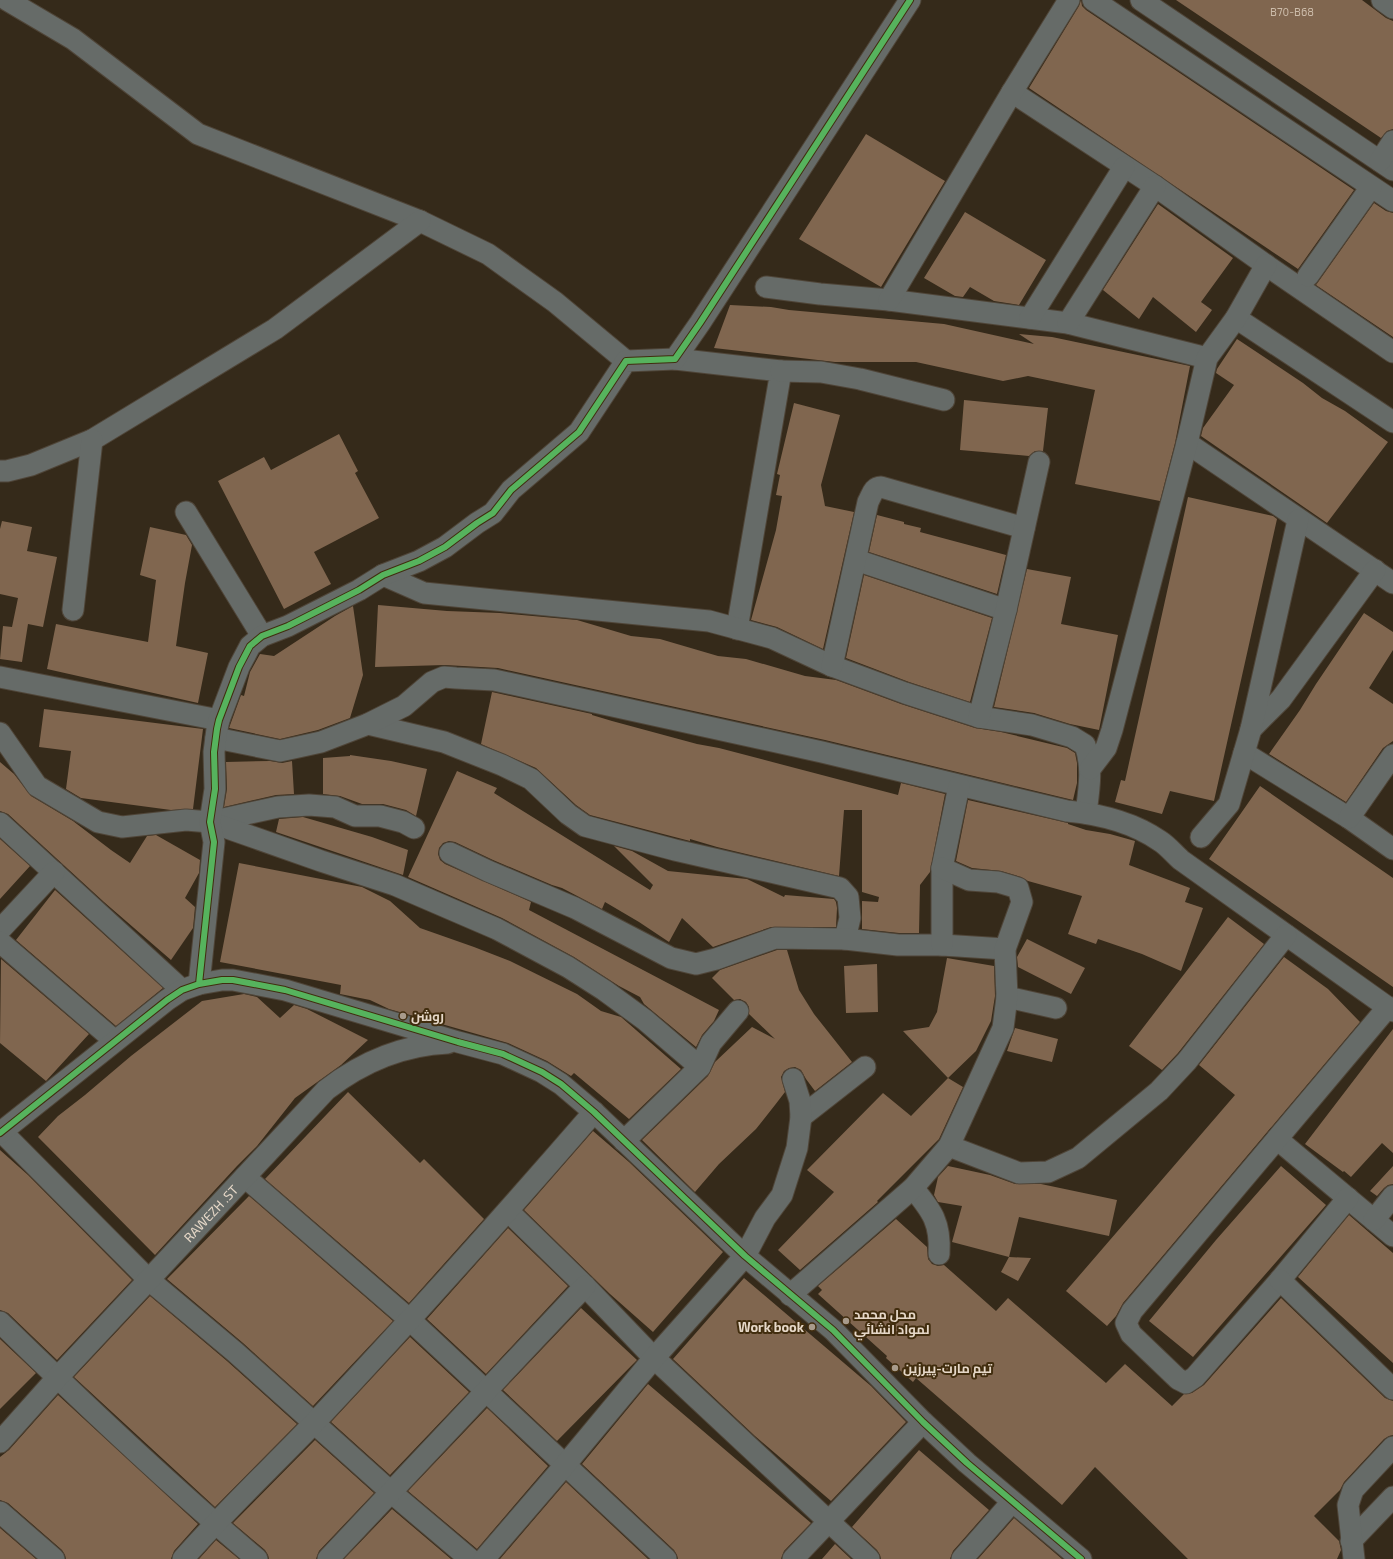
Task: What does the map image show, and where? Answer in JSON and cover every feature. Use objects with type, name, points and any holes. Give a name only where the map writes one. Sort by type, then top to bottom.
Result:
[{"type":"street","points":[[7,0],[73,39],[198,134],[420,221],[488,254],[555,302],[626,361],[675,359],[781,371],[821,372],[944,400]]},
{"type":"street","points":[[675,359],[700,323],[910,0]]},
{"type":"street","points":[[889,300],[1012,92],[1069,0]]},
{"type":"street","points":[[1141,0],[1386,165],[1393,141]]},
{"type":"street","points":[[1382,0],[1393,8]]},
{"type":"street","points":[[1095,1],[1393,201]]},
{"type":"street","points":[[1012,92],[1155,186],[1266,265],[1393,352]]},
{"type":"street","points":[[1030,318],[1124,167]]},
{"type":"street","points":[[1068,323],[1155,186]]},
{"type":"street","points":[[1308,276],[1371,187]]},
{"type":"street","points":[[0,471],[7,471],[31,465],[92,440],[275,329],[420,221]]},
{"type":"street","points":[[1090,769],[1106,748],[1112,730],[1187,442],[1207,358],[1236,318],[1266,265]]},
{"type":"street","points":[[766,287],[820,294],[889,300],[1068,323],[1207,358]]},
{"type":"street","points":[[1236,318],[1393,422]]},
{"type":"street","points":[[191,987],[214,842],[210,822],[215,789],[214,752],[217,729],[242,660],[250,646],[262,636],[288,626],[359,590],[383,575],[419,561],[445,547],[493,513],[511,490],[579,432],[626,361]]},
{"type":"street","points":[[737,629],[781,371]]},
{"type":"street","points":[[73,610],[92,440]]},
{"type":"street","points":[[1187,442],[1298,520],[1393,583]]},
{"type":"street","points":[[979,717],[1006,610],[1039,462]]},
{"type":"street","points":[[832,666],[868,502],[874,489],[877,487],[882,487],[1024,528]]},
{"type":"street","points":[[186,512],[262,636]]},
{"type":"street","points":[[1201,837],[1229,804],[1250,729],[1298,520]]},
{"type":"street","points":[[856,560],[1006,610]]},
{"type":"street","points":[[1250,729],[1281,699],[1375,570]]},
{"type":"street","points":[[383,575],[424,593],[709,621],[772,638],[832,666],[905,693],[979,717],[1032,725],[1079,740],[1085,745],[1087,750],[1090,769],[1090,784],[1086,813]]},
{"type":"street","points":[[0,677],[217,729],[280,751],[321,742],[368,724],[404,706],[432,682],[444,676],[494,680],[822,752],[1067,811],[1086,813],[1136,827],[1161,842],[1181,860],[1390,1009],[1277,1138],[1132,1311],[1126,1323],[1130,1334],[1178,1379],[1186,1383],[1195,1377],[1280,1280],[1348,1198]]},
{"type":"street","points":[[368,724],[444,742],[502,765],[531,779],[568,814],[585,826],[675,850],[840,888],[848,897],[850,918],[845,939]]},
{"type":"street","points":[[0,733],[37,786],[98,822],[122,827],[186,820],[210,822],[395,885],[497,928],[568,967],[604,990],[645,1020],[700,1067]]},
{"type":"street","points":[[1244,752],[1391,844]]},
{"type":"street","points":[[1349,818],[1393,755]]},
{"type":"street","points":[[942,945],[942,868],[959,786]]},
{"type":"street","points":[[210,822],[278,807],[310,805],[335,807],[355,816],[380,816],[404,822],[414,828]]},
{"type":"street","points":[[0,823],[54,872],[191,987]]},
{"type":"street","points":[[450,853],[575,908],[672,958],[696,964],[716,959],[775,938],[845,939],[898,945],[942,945],[1005,949]]},
{"type":"street","points":[[790,1295],[913,1188],[949,1146],[1003,1028],[1007,997],[1005,949],[1022,902],[1018,888],[998,882],[969,880],[942,868]]},
{"type":"street","points":[[0,930],[54,872]]},
{"type":"street","points":[[949,1146],[1019,1173],[1048,1172],[1078,1158],[1159,1091],[1187,1061],[1286,935]]},
{"type":"street","points":[[0,942],[115,1041]]},
{"type":"street","points":[[470,1559],[392,1493],[315,1422],[261,1377],[235,1352],[149,1280],[1,1132],[167,1000],[191,987],[216,980],[233,980],[285,990],[503,1054],[529,1066],[560,1084],[594,1112],[745,1256],[848,1344],[923,1422],[967,1463],[1081,1559]]},
{"type":"street","points":[[1007,997],[1056,1008]]},
{"type":"street","points":[[624,1141],[700,1067],[711,1043],[738,1011]]},
{"type":"street","name":"RAWEZH .ST","points":[[0,1442],[57,1378],[326,1090],[344,1076],[374,1060],[398,1051],[418,1046],[458,1042]]},
{"type":"street","points":[[801,1117],[865,1067]]},
{"type":"street","points":[[484,1559],[654,1358],[745,1256],[765,1218],[782,1196],[797,1148],[801,1117],[800,1101],[793,1079]]},
{"type":"street","points":[[183,1559],[214,1524],[315,1422],[410,1320],[594,1112]]},
{"type":"street","points":[[1277,1138],[1393,1236]]},
{"type":"street","points":[[245,1177],[410,1320],[666,1559]]},
{"type":"street","points":[[913,1188],[931,1211],[936,1223],[940,1240],[939,1254]]},
{"type":"street","points":[[1374,1220],[1393,1196]]},
{"type":"street","points":[[508,1211],[585,1286],[654,1358],[869,1559]]},
{"type":"street","points":[[1280,1280],[1393,1389]]},
{"type":"street","points":[[328,1559],[488,1392],[585,1286]]},
{"type":"street","points":[[0,1322],[57,1378],[214,1524],[257,1559]]},
{"type":"street","points":[[793,1559],[829,1523],[923,1422]]},
{"type":"street","points":[[1352,1550],[1348,1506],[1353,1490],[1393,1447]]},
{"type":"street","points":[[1352,1550],[1393,1497]]},
{"type":"street","points":[[962,1559],[1012,1502]]},
{"type":"street","points":[[0,1512],[54,1559]]},
{"type":"building","points":[[1081,0],[1082,6],[1086,10],[1354,190],[1298,269],[1029,88],[1079,6]]},
{"type":"building","points":[[1176,0],[1362,0],[1386,18],[1393,21],[1393,129],[1387,131],[1381,138]]},
{"type":"building","points":[[866,134],[945,181],[881,287],[799,239]]},
{"type":"building","points":[[1374,203],[1386,211],[1393,213],[1393,337],[1316,285]]},
{"type":"building","points":[[1158,204],[1233,258],[1201,302],[1212,310],[1196,332],[1153,297],[1139,319],[1103,290]]},
{"type":"building","points":[[965,212],[1046,260],[1019,305],[994,301],[970,287],[963,297],[955,296],[924,278]]},
{"type":"building","points":[[730,305],[771,307],[789,310],[944,324],[1034,344],[1019,334],[1052,337],[1190,366],[1175,443],[1160,501],[1075,484],[1095,390],[1028,376],[1003,381],[916,362],[835,362],[714,348]]},
{"type":"building","points":[[1237,339],[1303,383],[1322,398],[1345,411],[1388,442],[1327,523],[1201,436],[1203,428],[1234,385],[1216,373],[1217,369]]},
{"type":"building","points":[[964,400],[1048,408],[1043,451],[1035,451],[1029,456],[960,450]]},
{"type":"building","points":[[794,403],[840,415],[821,485],[825,506],[854,512],[823,649],[777,627],[751,620],[776,530],[782,496],[776,495],[780,475],[777,474]]},
{"type":"building","points":[[339,434],[358,471],[355,473],[379,518],[314,552],[331,584],[284,609],[218,481],[264,457],[271,470]]},
{"type":"building","points":[[1188,497],[1273,516],[1277,519],[1214,801],[1170,791],[1162,814],[1115,802],[1121,780],[1125,781]]},
{"type":"building","points":[[877,515],[921,528],[920,532],[1006,555],[997,594],[869,552]]},
{"type":"building","points":[[2,521],[32,527],[27,551],[57,557],[43,627],[28,624],[22,662],[0,659],[3,626],[12,627],[18,598],[0,594],[0,529]]},
{"type":"building","points":[[150,527],[186,535],[192,545],[176,646],[208,653],[198,703],[47,669],[56,624],[148,642],[156,580],[140,575]]},
{"type":"building","points":[[1027,569],[1071,577],[1061,624],[1118,635],[1099,730],[1070,724],[1034,713],[994,707]]},
{"type":"building","points":[[864,575],[992,618],[970,702],[909,682],[846,658]]},
{"type":"building","points":[[378,605],[577,620],[631,636],[660,639],[718,656],[746,659],[805,676],[836,680],[901,704],[975,728],[1001,732],[1067,748],[1075,753],[1077,763],[1077,783],[1073,800],[825,740],[498,668],[445,665],[375,667]]},
{"type":"building","points":[[353,606],[363,675],[350,718],[318,730],[280,739],[229,728],[241,695],[244,696],[250,672],[260,654],[274,656]]},
{"type":"building","points":[[1364,613],[1393,632],[1393,650],[1369,688],[1393,704],[1393,741],[1383,748],[1346,802],[1269,754]]},
{"type":"building","points":[[492,692],[592,714],[612,721],[697,744],[719,748],[898,795],[901,783],[945,794],[930,872],[920,885],[919,933],[899,933],[862,929],[862,901],[878,902],[879,897],[862,892],[862,810],[844,810],[839,876],[717,847],[690,839],[690,841],[590,815],[576,805],[536,768],[481,744]]},
{"type":"building","points":[[44,709],[203,729],[193,809],[171,810],[81,798],[66,789],[71,751],[39,747]]},
{"type":"building","points":[[350,755],[391,761],[427,769],[416,816],[406,810],[383,804],[362,804],[340,796],[323,794],[323,758]]},
{"type":"building","points":[[270,761],[282,763],[292,761],[294,794],[276,795],[224,807],[227,789],[226,762]]},
{"type":"building","points":[[0,762],[14,774],[31,796],[73,821],[130,863],[147,836],[156,835],[200,860],[199,873],[185,898],[195,907],[193,928],[171,960],[104,902],[8,814],[0,811]]},
{"type":"building","points":[[457,771],[497,788],[494,793],[650,890],[653,885],[614,846],[632,851],[668,871],[747,879],[784,897],[785,895],[834,899],[837,908],[836,927],[771,927],[713,947],[682,918],[669,942],[605,902],[602,909],[562,888],[493,860],[455,842],[449,841],[443,843],[439,848],[438,854],[440,860],[445,864],[531,902],[529,910],[719,1010],[714,1021],[702,1035],[696,1047],[644,1004],[640,997],[619,986],[574,957],[502,918],[408,877]]},
{"type":"building","points":[[1260,786],[1393,878],[1393,987],[1209,859]]},
{"type":"building","points":[[968,800],[1068,823],[1086,830],[1110,834],[1135,841],[1129,865],[1190,888],[1185,902],[1203,908],[1181,971],[1142,954],[1098,939],[1096,944],[1068,934],[1082,896],[1028,881],[1021,877],[1001,871],[972,868],[956,861]]},
{"type":"building","points":[[303,817],[372,837],[408,850],[403,875],[276,832],[279,819]]},
{"type":"building","points":[[0,839],[30,866],[0,899]]},
{"type":"building","points":[[239,863],[362,887],[390,901],[420,928],[510,961],[577,994],[601,1011],[621,1017],[681,1069],[629,1119],[574,1073],[571,1076],[547,1061],[508,1043],[389,1009],[370,1000],[340,994],[341,985],[220,962]]},
{"type":"building","points":[[55,890],[163,988],[116,1026],[16,940]]},
{"type":"building","points":[[1228,917],[1264,944],[1178,1053],[1162,1070],[1129,1046]]},
{"type":"building","points":[[1027,939],[1085,968],[1071,994],[1018,967],[1017,957]]},
{"type":"building","points":[[777,950],[787,950],[799,990],[814,1014],[852,1062],[815,1091],[801,1070],[795,1067],[784,1071],[781,1077],[785,1092],[756,1129],[719,1164],[695,1192],[642,1140],[708,1076],[715,1062],[752,1027],[775,1039],[749,1014],[749,1007],[746,1002],[740,999],[734,1000],[712,978],[720,970]]},
{"type":"building","points":[[1284,957],[1328,989],[1360,1022],[1123,1303],[1116,1316],[1107,1326],[1066,1291],[1235,1095],[1199,1065]]},
{"type":"building","points":[[947,958],[994,966],[995,996],[991,1021],[976,1051],[948,1078],[903,1031],[929,1027],[937,1012]]},
{"type":"building","points":[[1,959],[89,1034],[46,1081],[0,1043]]},
{"type":"building","points":[[877,964],[878,1012],[846,1013],[844,966]]},
{"type":"building","points":[[244,994],[257,997],[280,1018],[294,1005],[307,1009],[368,1040],[341,1065],[295,1098],[257,1146],[155,1255],[38,1137],[58,1116],[131,1056],[202,1001]]},
{"type":"building","points":[[1015,1028],[1058,1039],[1052,1062],[1007,1051]]},
{"type":"building","points":[[1393,1029],[1393,1153],[1382,1143],[1351,1177],[1305,1144]]},
{"type":"building","points":[[948,1078],[963,1087],[939,1139],[877,1201],[878,1202],[800,1270],[778,1250],[834,1192],[807,1170],[883,1093],[911,1116]]},
{"type":"building","points":[[348,1092],[420,1163],[424,1159],[484,1219],[409,1303],[265,1179]]},
{"type":"building","points":[[593,1131],[629,1162],[723,1252],[653,1332],[610,1294],[524,1210]]},
{"type":"building","points":[[0,1150],[28,1175],[132,1280],[57,1360],[8,1313],[0,1310]]},
{"type":"building","points":[[948,1166],[990,1175],[1015,1184],[1041,1184],[1117,1200],[1109,1236],[1019,1217],[1009,1257],[952,1242],[962,1206],[938,1202],[934,1195],[938,1177]]},
{"type":"building","points":[[1281,1166],[1326,1205],[1193,1357],[1149,1321],[1216,1240]]},
{"type":"building","points":[[1393,1166],[1393,1184],[1384,1188],[1377,1196],[1370,1191]]},
{"type":"building","points":[[249,1196],[393,1321],[313,1406],[243,1343],[167,1279]]},
{"type":"building","points":[[1349,1215],[1393,1253],[1393,1363],[1298,1277]]},
{"type":"building","points":[[896,1219],[927,1247],[928,1259],[932,1264],[938,1266],[944,1265],[996,1311],[1008,1298],[1106,1383],[1125,1364],[1172,1406],[1184,1394],[1192,1393],[1204,1385],[1281,1298],[1385,1398],[1393,1401],[1393,1435],[1384,1439],[1344,1482],[1340,1490],[1314,1516],[1339,1541],[1341,1550],[1337,1559],[1188,1559],[1095,1467],[1062,1505],[916,1378],[913,1382],[886,1358],[887,1356],[818,1294],[822,1290],[818,1286]]},
{"type":"building","points":[[508,1228],[568,1286],[486,1374],[427,1319]]},
{"type":"building","points":[[1009,1257],[1031,1258],[1018,1281],[1001,1272]]},
{"type":"building","points":[[744,1278],[871,1386],[906,1422],[831,1501],[755,1436],[673,1359]]},
{"type":"building","points":[[150,1296],[227,1361],[297,1424],[215,1507],[74,1377]]},
{"type":"building","points":[[581,1308],[637,1360],[557,1441],[503,1390]]},
{"type":"building","points":[[410,1337],[469,1392],[390,1475],[331,1422]]},
{"type":"building","points":[[0,1339],[36,1373],[0,1409]]},
{"type":"building","points":[[648,1384],[811,1523],[784,1551],[781,1559],[678,1559],[674,1550],[582,1464]]},
{"type":"building","points":[[58,1395],[198,1524],[174,1551],[171,1559],[66,1559],[62,1550],[8,1503],[0,1500],[0,1457],[9,1450]]},
{"type":"building","points":[[487,1408],[548,1466],[477,1549],[408,1491]]},
{"type":"building","points":[[315,1440],[374,1493],[319,1551],[316,1559],[269,1559],[265,1550],[233,1523]]},
{"type":"building","points":[[919,1450],[989,1510],[953,1551],[950,1559],[881,1559],[877,1550],[852,1527]]},
{"type":"building","points":[[566,1482],[648,1559],[500,1559]]},
{"type":"building","points":[[392,1509],[451,1559],[344,1559]]},
{"type":"building","points":[[1014,1518],[1062,1559],[978,1559]]},
{"type":"building","points":[[0,1528],[36,1559],[0,1559]]},
{"type":"building","points":[[216,1540],[239,1559],[199,1559]]},
{"type":"building","points":[[835,1544],[851,1559],[822,1559]]},
{"type":"cycle path","points":[[199,984],[214,842],[210,822],[215,789],[214,752],[217,729],[239,667],[250,646],[262,636],[288,626],[359,590],[383,575],[419,561],[445,547],[493,513],[511,490],[579,432],[626,361],[675,359],[700,323],[910,0]]},
{"type":"cycle path","points":[[0,1133],[167,1000],[182,990],[199,984],[222,980],[233,980],[285,990],[503,1054],[542,1072],[561,1084],[594,1112],[745,1256],[833,1330],[923,1422],[967,1463],[1081,1559]]},
{"type":"place","name":"روشن","points":[[403,1016]]},
{"type":"place","name":"محل محمد لمواد انشائي","points":[[846,1321]]},
{"type":"place","name":"Work book","points":[[812,1327]]},
{"type":"place","name":"تیم مارت-پیرزین","points":[[895,1368]]}]
